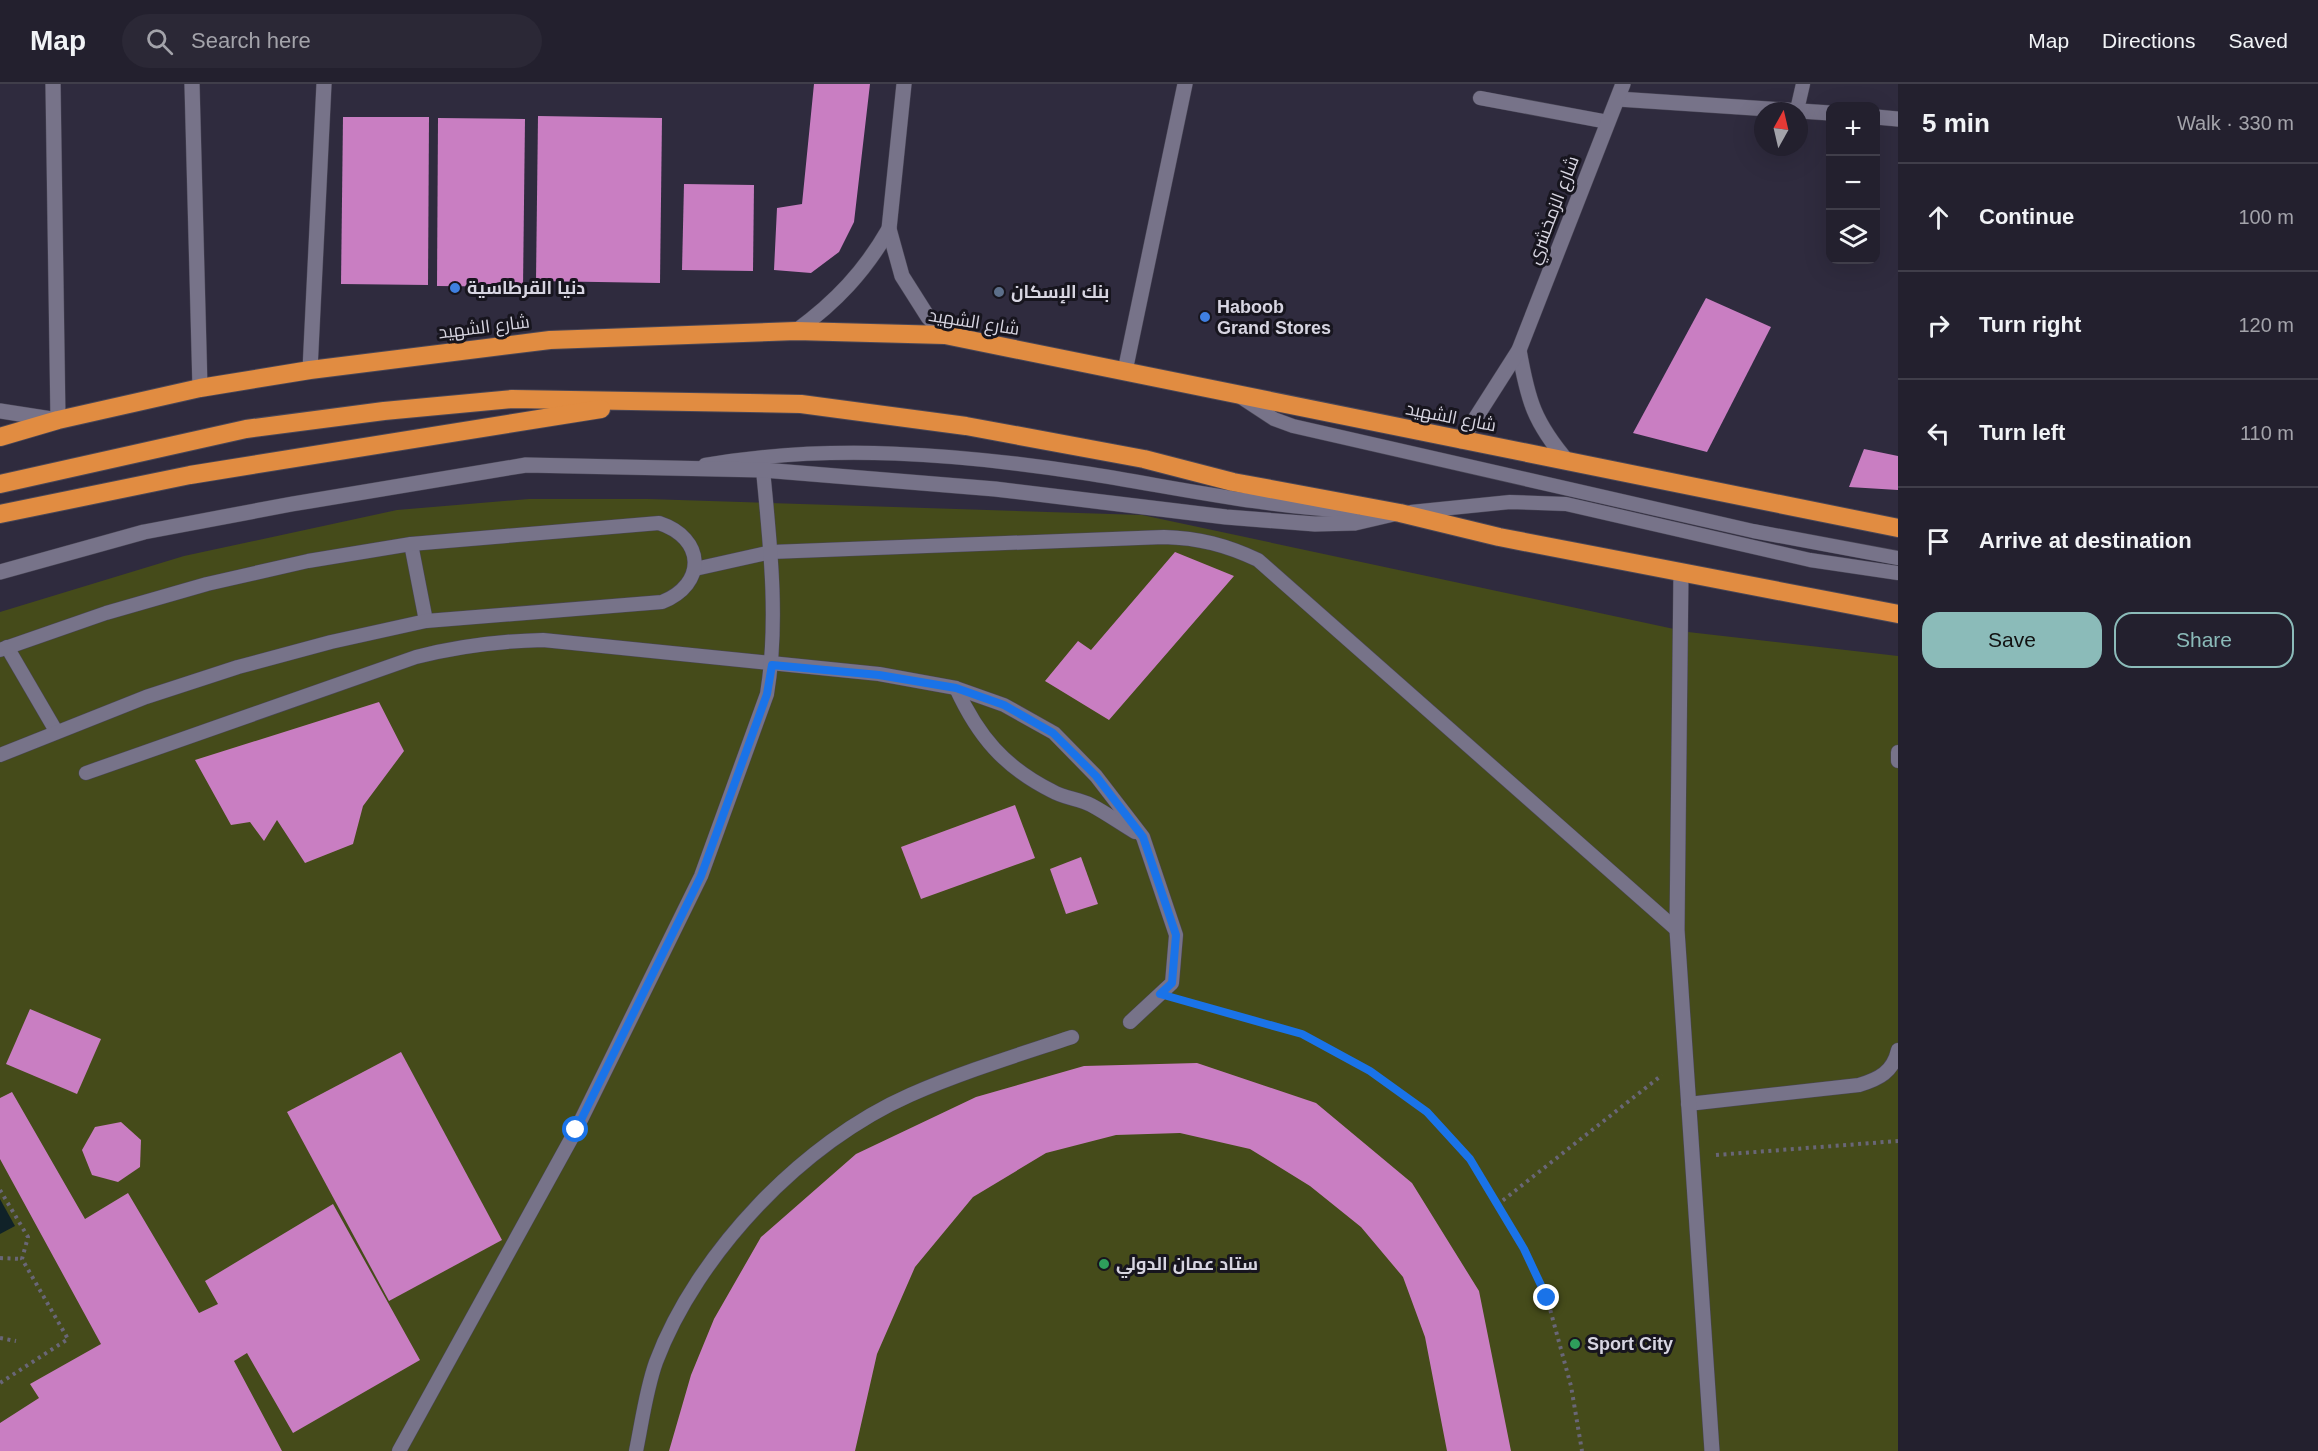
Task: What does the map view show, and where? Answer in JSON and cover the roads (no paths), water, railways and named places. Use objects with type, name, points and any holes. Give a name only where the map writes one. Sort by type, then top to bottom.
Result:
[{"type":"highway","name":"شارع الشهيد","points":[[0,438],[58,420],[200,388],[310,370],[550,340],[796,331],[945,335],[1898,528]]},
{"type":"highway","points":[[0,484],[246,429],[384,411],[512,399],[801,404],[966,426],[1144,459],[1240,483],[1400,513],[1499,537],[1898,614]]},
{"type":"highway","points":[[0,514],[190,475],[649,401]]},
{"type":"street","points":[[0,411],[58,420],[53,84]]},
{"type":"street","points":[[192,84],[200,388]]},
{"type":"street","points":[[310,370],[324,84]]},
{"type":"street","points":[[904,84],[889,229],[894,253],[907,284],[928,317],[945,335]]},
{"type":"street","points":[[1125,371],[1185,84]]},
{"type":"street","points":[[1621,91],[1754,105]]},
{"type":"street","name":"شارع الزمخشري","points":[[1461,441],[1519,350],[1621,91]]},
{"type":"street","points":[[1808,111],[1826,113]]},
{"type":"street","points":[[1880,117],[1898,119]]},
{"type":"street","points":[[796,331],[819,315],[850,286],[876,253],[889,229]]},
{"type":"street","points":[[1519,350],[1531,409],[1547,437],[1568,462]]},
{"type":"street","points":[[0,572],[144,532],[292,504],[526,465],[764,470],[995,489],[1227,517],[1315,524],[1355,523],[1400,513]]},
{"type":"street","points":[[1681,572],[1677,930],[1712,1451]]},
{"type":"lane","points":[[1799,102],[1803,84]]},
{"type":"lane","points":[[1480,98],[1608,122]]},
{"type":"lane","points":[[1235,394],[1274,419],[1293,426],[1753,531],[1898,558]]},
{"type":"lane","points":[[683,469],[790,453],[865,452],[1031,466],[1264,505],[1400,513],[1510,502],[1566,504],[1810,560],[1898,573]]},
{"type":"lane","points":[[399,1451],[576,1130],[701,876],[767,694],[772,665],[771,552],[764,470]]},
{"type":"lane","points":[[0,755],[146,697],[238,667],[331,642],[426,621],[662,602],[677,596],[688,585],[695,569],[694,553],[687,538],[674,528],[659,523],[411,544],[308,561],[207,584],[106,613],[4,648],[56,731]]},
{"type":"lane","points":[[695,569],[771,552],[1164,537],[1195,538],[1229,546],[1258,560],[1677,930]]},
{"type":"lane","points":[[411,544],[426,621]]},
{"type":"lane","points":[[86,773],[416,657],[458,646],[500,641],[543,640],[879,675],[956,688],[1004,705],[1053,733],[1096,776],[1143,837],[1176,935],[1172,983],[1130,1022]]},
{"type":"lane","points":[[956,688],[971,721],[994,750],[1022,774],[1054,793],[1089,804],[1143,837]]},
{"type":"lane","points":[[1898,752],[1898,761]]},
{"type":"lane","points":[[636,1451],[656,1363],[694,1286],[740,1226],[788,1178],[834,1138],[908,1096],[979,1068],[1072,1037]]},
{"type":"lane","points":[[1688,1104],[1859,1085],[1881,1078],[1895,1063],[1898,1050]]},
{"type":"water","points":[[0,1199],[15,1226],[0,1234]]},
{"type":"place","name":"دنيا القرطاسية","points":[[455,288]]},
{"type":"place","name":"بنك الإسكان","points":[[999,292]]},
{"type":"place","name":"Haboob Grand Stores","points":[[1205,317]]},
{"type":"place","name":"ستاد عمان الدولي","points":[[1104,1264]]},
{"type":"place","name":"Sport City","points":[[1575,1344]]}]
